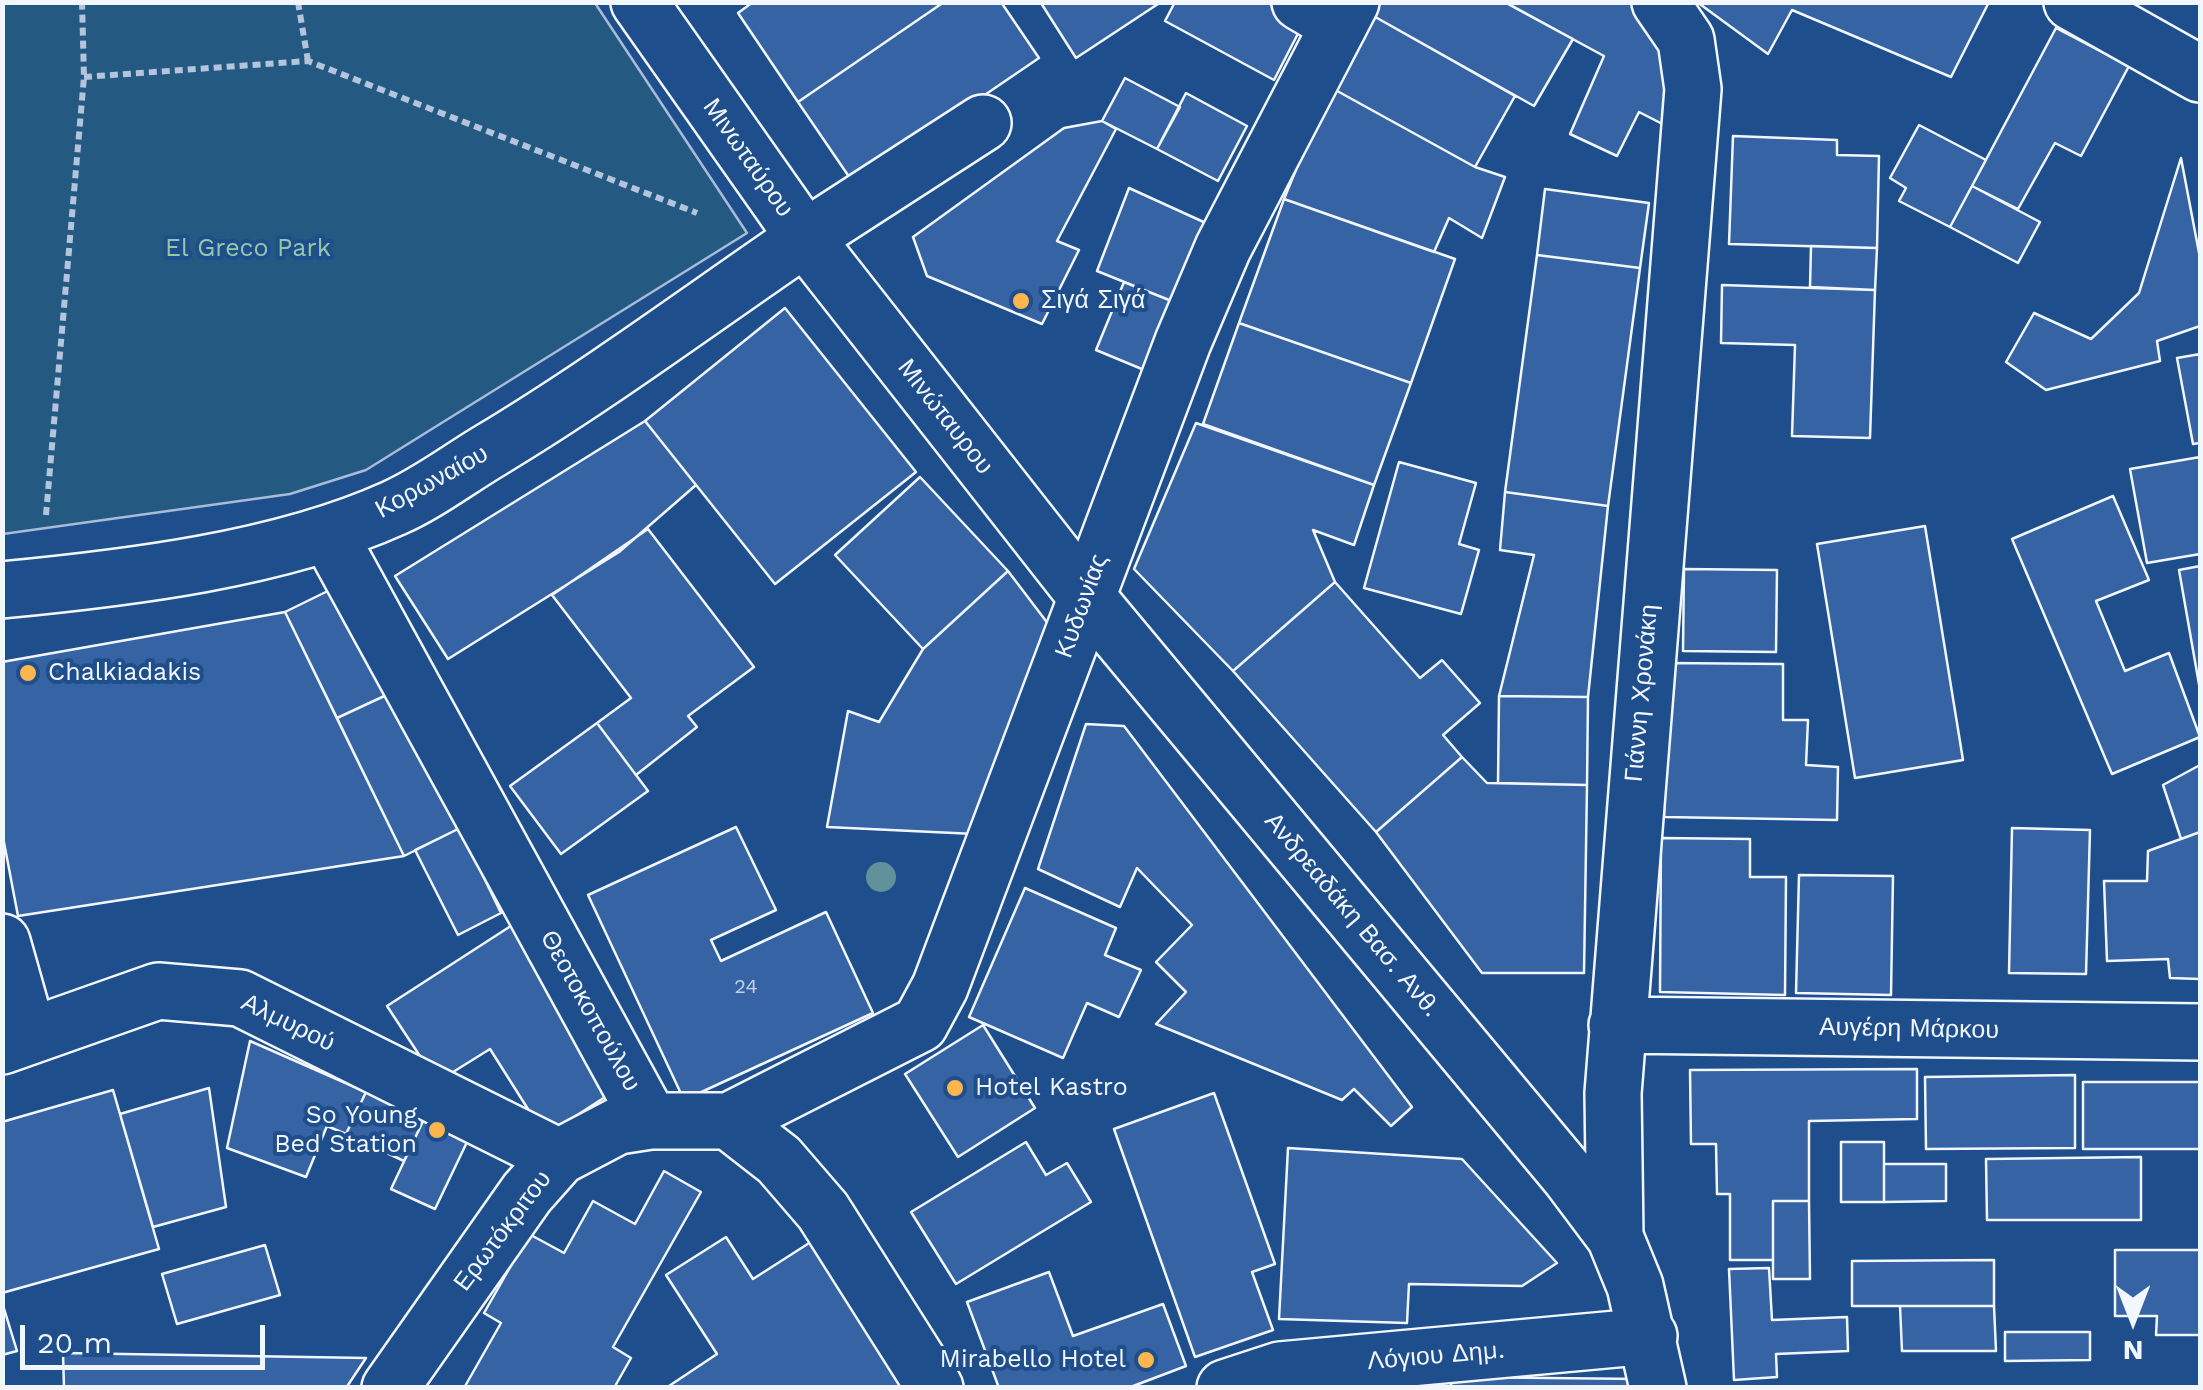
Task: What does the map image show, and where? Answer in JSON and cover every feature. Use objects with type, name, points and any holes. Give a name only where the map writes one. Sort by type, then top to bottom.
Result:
[{"type":"street","name":"Μινωταύρου","points":[[638,2],[805,238],[983,124]]},
{"type":"street","name":"Γιάννη Χρονάκη","points":[[1654,1362],[1615,1236],[1612,1153],[1617,1025],[1694,89],[1686,40],[1660,2]]},
{"type":"street","points":[[2072,2],[2200,74]]},
{"type":"street","name":"Κυδωνίας","points":[[729,1120],[920,1024],[940,987],[1086,596],[1223,248],[1330,10]]},
{"type":"street","name":"Κορωναίου","points":[[21,588],[185,564],[328,533],[396,507],[538,421],[805,238]]},
{"type":"street","name":"Μινώταυρου","points":[[805,238],[1086,596]]},
{"type":"street","name":"Θεοτοκοπούλου","points":[[328,533],[650,1120],[729,1120]]},
{"type":"street","name":"Ανδρεαδάκη Βασ. Ανθ.","points":[[1086,596],[1570,1176],[1615,1236]]},
{"type":"street","points":[[2,942],[15,1040]]},
{"type":"street","name":"Αλμυρού","points":[[15,1040],[158,991],[240,998],[558,1158]]},
{"type":"street","name":"Αυγέρη Μάρκου","points":[[1617,1025],[2200,1032]]},
{"type":"street","name":"Ερωτόκριτου","points":[[390,1388],[527,1193],[558,1158],[601,1133],[650,1120]]},
{"type":"street","points":[[729,1120],[779,1160],[823,1211],[935,1388]]},
{"type":"street","name":"Λόγιου Δημ.","points":[[1226,1388],[1280,1370],[1654,1362]]},
{"type":"path","points":[[21,588],[84,77],[82,2]]},
{"type":"path","points":[[298,2],[308,60]]},
{"type":"path","points":[[84,77],[308,60],[746,233],[805,238]]},
{"type":"green space","name":"El Greco Park","points":[[2,3],[595,3],[747,233],[366,470],[290,494],[3,534]]},
{"type":"building","points":[[753,2],[944,2],[798,102],[738,13]]},
{"type":"building","points":[[944,2],[1001,2],[1039,58],[854,184],[798,102]]},
{"type":"building","points":[[1042,2],[1161,2],[1076,58],[1041,3]]},
{"type":"building","points":[[1175,2],[1266,2],[1304,22],[1274,80],[1165,21]]},
{"type":"building","points":[[1377,2],[1505,2],[1573,39],[1534,106],[1370,14]]},
{"type":"building","points":[[1644,2],[1655,13],[1678,132],[1639,112],[1617,156],[1570,134],[1604,56],[1506,3]]},
{"type":"building","points":[[1697,2],[1989,2],[1951,77],[1792,10],[1768,54]]},
{"type":"building","points":[[1370,14],[1515,96],[1475,167],[1330,87]]},
{"type":"building","points":[[2056,28],[2129,66],[2081,156],[2055,143],[2018,209],[1972,186]]},
{"type":"building","points":[[1125,78],[1180,107],[1157,149],[1102,121]]},
{"type":"building","points":[[1330,87],[1475,167],[1505,177],[1482,238],[1449,218],[1434,252],[1284,199]]},
{"type":"building","points":[[1186,93],[1247,126],[1218,181],[1157,149]]},
{"type":"building","points":[[1102,121],[1116,129],[1057,241],[1079,250],[1042,324],[927,276],[913,237],[1064,128]]},
{"type":"building","points":[[1919,125],[1986,160],[1950,227],[1899,201],[1906,188],[1890,178]]},
{"type":"building","points":[[1733,136],[1837,140],[1837,155],[1879,156],[1877,248],[1729,244]]},
{"type":"building","points":[[2181,158],[2200,258],[2200,326],[2157,341],[2160,361],[2046,390],[2006,362],[2034,313],[2091,339],[2139,293]]},
{"type":"building","points":[[1972,186],[2040,222],[2018,263],[1950,227]]},
{"type":"building","points":[[1129,188],[1208,224],[1179,304],[1097,271]]},
{"type":"building","points":[[1545,189],[1649,203],[1640,268],[1537,255]]},
{"type":"building","points":[[1284,199],[1455,259],[1411,383],[1239,323]]},
{"type":"building","points":[[1811,246],[1877,248],[1875,290],[1810,287]]},
{"type":"building","points":[[1537,255],[1640,268],[1608,506],[1505,492]]},
{"type":"building","points":[[1124,282],[1179,304],[1149,372],[1096,350]]},
{"type":"building","points":[[1722,285],[1875,290],[1870,438],[1792,436],[1795,345],[1721,343]]},
{"type":"building","points":[[785,308],[916,472],[775,584],[645,421]]},
{"type":"building","points":[[1239,323],[1411,383],[1374,485],[1203,424]]},
{"type":"building","points":[[2200,354],[2200,443],[2193,444],[2177,358]]},
{"type":"building","points":[[645,421],[696,485],[619,552],[448,659],[395,576]]},
{"type":"building","points":[[1196,423],[1374,485],[1354,545],[1313,530],[1335,582],[1233,671],[1134,569]]},
{"type":"building","points":[[2200,457],[2200,554],[2147,563],[2130,469]]},
{"type":"building","points":[[1399,462],[1476,483],[1459,544],[1479,550],[1461,614],[1364,588]]},
{"type":"building","points":[[920,477],[1008,571],[923,649],[835,555]]},
{"type":"building","points":[[1505,492],[1608,506],[1588,697],[1499,696],[1534,555],[1500,550]]},
{"type":"building","points":[[2113,496],[2149,580],[2096,601],[2125,671],[2169,653],[2200,737],[2112,774],[2012,539]]},
{"type":"building","points":[[1925,526],[1963,760],[1855,778],[1817,544]]},
{"type":"building","points":[[648,529],[754,667],[688,716],[697,727],[636,775],[597,723],[631,698],[552,595]]},
{"type":"building","points":[[2200,566],[2200,690],[2179,570]]},
{"type":"building","points":[[1684,569],[1777,570],[1776,652],[1683,651]]},
{"type":"building","points":[[1008,571],[1049,625],[975,834],[827,827],[848,711],[879,722],[923,649]]},
{"type":"building","points":[[1335,582],[1420,678],[1442,660],[1480,703],[1443,735],[1462,757],[1376,832],[1233,671]]},
{"type":"building","points":[[340,585],[393,692],[337,718],[285,612]]},
{"type":"building","points":[[285,612],[404,856],[18,916],[2,832],[2,662]]},
{"type":"building","points":[[1667,663],[1783,664],[1783,720],[1808,720],[1806,765],[1838,767],[1837,820],[1664,817]]},
{"type":"building","points":[[393,692],[460,828],[404,856],[337,718]]},
{"type":"building","points":[[1499,696],[1588,697],[1587,785],[1498,783]]},
{"type":"building","points":[[597,723],[648,791],[561,854],[510,786]]},
{"type":"building","points":[[1086,724],[1124,726],[1412,1107],[1391,1126],[1354,1089],[1342,1100],[1156,1024],[1186,992],[1156,962],[1192,925],[1137,868],[1120,907],[1038,869]]},
{"type":"building","points":[[1462,757],[1487,783],[1587,785],[1584,973],[1482,973],[1376,832]]},
{"type":"building","points":[[2200,765],[2200,832],[2181,839],[2163,785]]},
{"type":"building","points":[[736,827],[776,910],[711,940],[721,961],[826,912],[873,1013],[684,1100],[588,895]]},
{"type":"building","points":[[460,828],[501,913],[458,935],[415,850]]},
{"type":"building","points":[[2012,828],[2090,830],[2086,974],[2009,973]]},
{"type":"building","points":[[2200,832],[2200,979],[2170,978],[2168,959],[2107,961],[2104,881],[2147,881],[2148,851]]},
{"type":"building","points":[[1661,838],[1750,839],[1750,877],[1786,877],[1785,995],[1660,992]]},
{"type":"building","points":[[1799,875],[1893,876],[1891,995],[1796,993]]},
{"type":"building","points":[[1025,888],[1116,928],[1105,955],[1141,970],[1119,1017],[1087,1003],[1063,1058],[969,1017]]},
{"type":"building","points":[[517,922],[622,1086],[545,1136],[490,1049],[437,1082],[387,1006]]},
{"type":"building","points":[[983,1025],[1035,1108],[958,1157],[905,1074]]},
{"type":"building","points":[[250,1041],[366,1092],[346,1134],[327,1126],[306,1177],[227,1148]]},
{"type":"building","points":[[1917,1069],[1917,1119],[1809,1121],[1809,1201],[1773,1201],[1773,1260],[1730,1260],[1730,1194],[1717,1194],[1716,1144],[1691,1144],[1690,1070]]},
{"type":"building","points":[[2075,1075],[2075,1148],[1926,1149],[1925,1077]]},
{"type":"building","points":[[2083,1082],[2200,1082],[2200,1149],[2083,1149]]},
{"type":"building","points":[[209,1088],[226,1207],[153,1227],[120,1114]]},
{"type":"building","points":[[113,1090],[159,1249],[2,1293],[2,1122]]},
{"type":"building","points":[[366,1092],[424,1119],[404,1161],[346,1134]]},
{"type":"building","points":[[1214,1093],[1275,1264],[1252,1272],[1273,1330],[1195,1357],[1114,1129]]},
{"type":"building","points":[[424,1119],[468,1140],[435,1209],[391,1189]]},
{"type":"building","points":[[1026,1142],[1046,1175],[1067,1163],[1091,1202],[956,1284],[911,1212]]},
{"type":"building","points":[[1841,1142],[1884,1142],[1884,1202],[1841,1202]]},
{"type":"building","points":[[1288,1148],[1462,1159],[1557,1263],[1522,1286],[1409,1284],[1407,1323],[1279,1319]]},
{"type":"building","points":[[2141,1157],[2141,1220],[1987,1220],[1986,1159]]},
{"type":"building","points":[[1884,1164],[1946,1164],[1946,1201],[1884,1202]]},
{"type":"building","points":[[664,1171],[701,1192],[613,1347],[631,1358],[614,1388],[464,1388],[501,1323],[484,1313],[529,1234],[564,1253],[593,1201],[635,1224]]},
{"type":"building","points":[[1773,1201],[1809,1201],[1810,1279],[1773,1279]]},
{"type":"building","points":[[726,1237],[753,1279],[817,1238],[907,1388],[666,1388],[717,1354],[666,1275]]},
{"type":"building","points":[[265,1245],[280,1295],[177,1324],[162,1274]]},
{"type":"building","points":[[2115,1250],[2200,1250],[2200,1335],[2156,1335],[2157,1316],[2115,1316]]},
{"type":"building","points":[[1994,1260],[1994,1306],[1852,1306],[1852,1261]]},
{"type":"building","points":[[1769,1268],[1772,1320],[1847,1317],[1848,1351],[1776,1354],[1777,1377],[1734,1380],[1729,1269]]},
{"type":"building","points":[[1049,1272],[1073,1336],[1163,1304],[1186,1366],[1128,1388],[999,1388],[967,1302]]},
{"type":"building","points":[[2,1302],[17,1351],[2,1355]]},
{"type":"building","points":[[1900,1306],[1994,1306],[1996,1351],[1902,1351]]},
{"type":"building","points":[[2005,1332],[2090,1332],[2090,1360],[2005,1361]]},
{"type":"building","points":[[63,1353],[366,1358],[346,1388],[64,1388]]},
{"type":"building","points":[[1451,1377],[1642,1379],[1642,1388],[1451,1388]]},
{"type":"place","name":"Σιγά Σιγά","points":[[1021,301]]},
{"type":"place","name":"Chalkiadakis","points":[[28,673]]},
{"type":"place","name":"Hotel Kastro","points":[[955,1088]]},
{"type":"place","name":"So Young Bed Station","points":[[437,1130]]},
{"type":"place","name":"Mirabello Hotel","points":[[1146,1360]]}]
